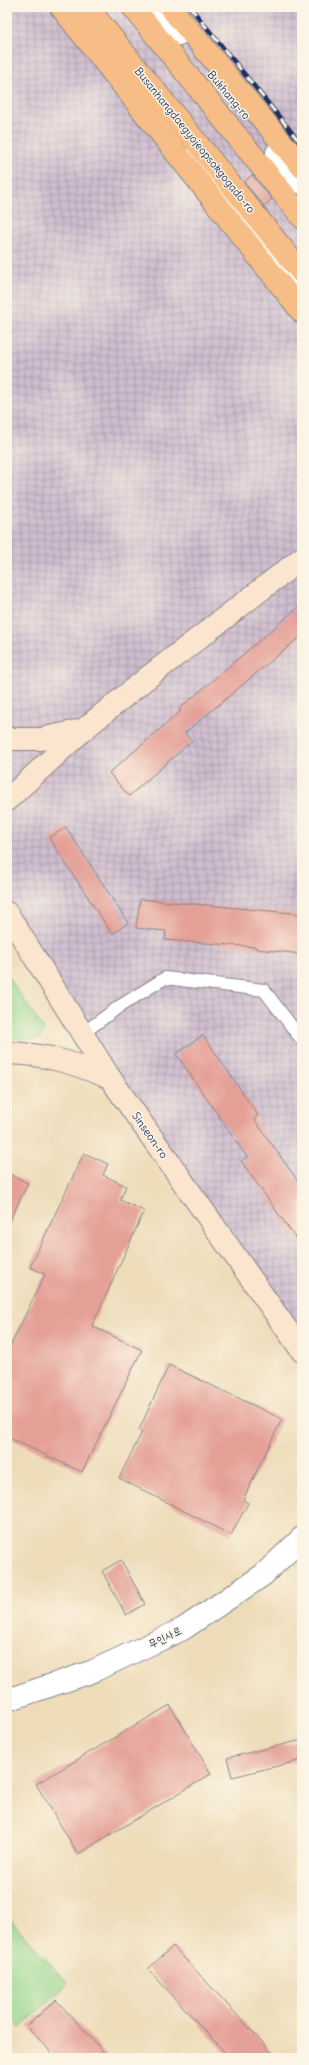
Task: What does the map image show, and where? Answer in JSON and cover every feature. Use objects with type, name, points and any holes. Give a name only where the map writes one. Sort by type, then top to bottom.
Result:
[{"type":"highway","points":[[60,7],[302,312]]},
{"type":"highway","name":"Busanhangdaegyojeopsokgogado-ro","points":[[87,7],[302,273]]},
{"type":"highway","points":[[132,7],[302,217]]},
{"type":"highway","points":[[170,7],[302,166]]},
{"type":"main road","points":[[7,800],[83,730],[147,678],[302,558]]},
{"type":"main road","points":[[7,739],[41,739],[83,730]]},
{"type":"main road","name":"Sinseon-ro","points":[[7,913],[110,1078],[302,1351]]},
{"type":"main road","points":[[7,1054],[28,1054],[72,1062],[110,1078]]},
{"type":"street","points":[[77,7],[302,294]]},
{"type":"street","name":"Bukhang-ro","points":[[157,7],[302,183]]},
{"type":"street","name":"무인사로","points":[[7,1700],[91,1672],[183,1629],[262,1575],[302,1538]]},
{"type":"lane","points":[[83,1033],[120,1006],[165,978],[264,990],[302,1040]]},
{"type":"shaded area","points":[[7,7],[302,7],[302,1351],[7,913]]},
{"type":"green space","points":[[7,975],[44,1030],[39,1039],[7,1039]]},
{"type":"green space","points":[[7,1916],[68,1984],[20,2028],[7,2013]]},
{"type":"building","points":[[252,175],[272,199],[264,206],[244,182]]},
{"type":"building","points":[[302,604],[302,635],[185,733],[192,741],[129,796],[109,773],[181,711],[179,709]]},
{"type":"building","points":[[66,827],[128,923],[112,934],[49,838]]},
{"type":"building","points":[[140,899],[302,914],[302,954],[256,949],[256,947],[165,940],[166,931],[136,928]]},
{"type":"building","points":[[203,1035],[258,1115],[254,1119],[302,1187],[302,1247],[241,1161],[247,1157],[176,1054]]},
{"type":"building","points":[[84,1153],[108,1164],[103,1175],[126,1186],[120,1200],[144,1211],[92,1326],[142,1350],[82,1472],[7,1437],[7,1353],[45,1274],[30,1267]]},
{"type":"building","points":[[7,1173],[28,1183],[7,1226]]},
{"type":"building","points":[[169,1365],[282,1419],[243,1500],[248,1503],[231,1535],[119,1478],[142,1432],[139,1430]]},
{"type":"building","points":[[121,1560],[145,1604],[126,1615],[102,1571]]},
{"type":"building","points":[[170,1705],[211,1774],[78,1854],[36,1784]]},
{"type":"building","points":[[302,1740],[302,1760],[232,1777],[227,1758]]},
{"type":"building","points":[[173,1946],[277,2058],[230,2058],[148,1969]]},
{"type":"building","points":[[56,2000],[108,2058],[56,2058],[27,2026]]},
{"type":"railway","points":[[190,7],[302,145]]}]
